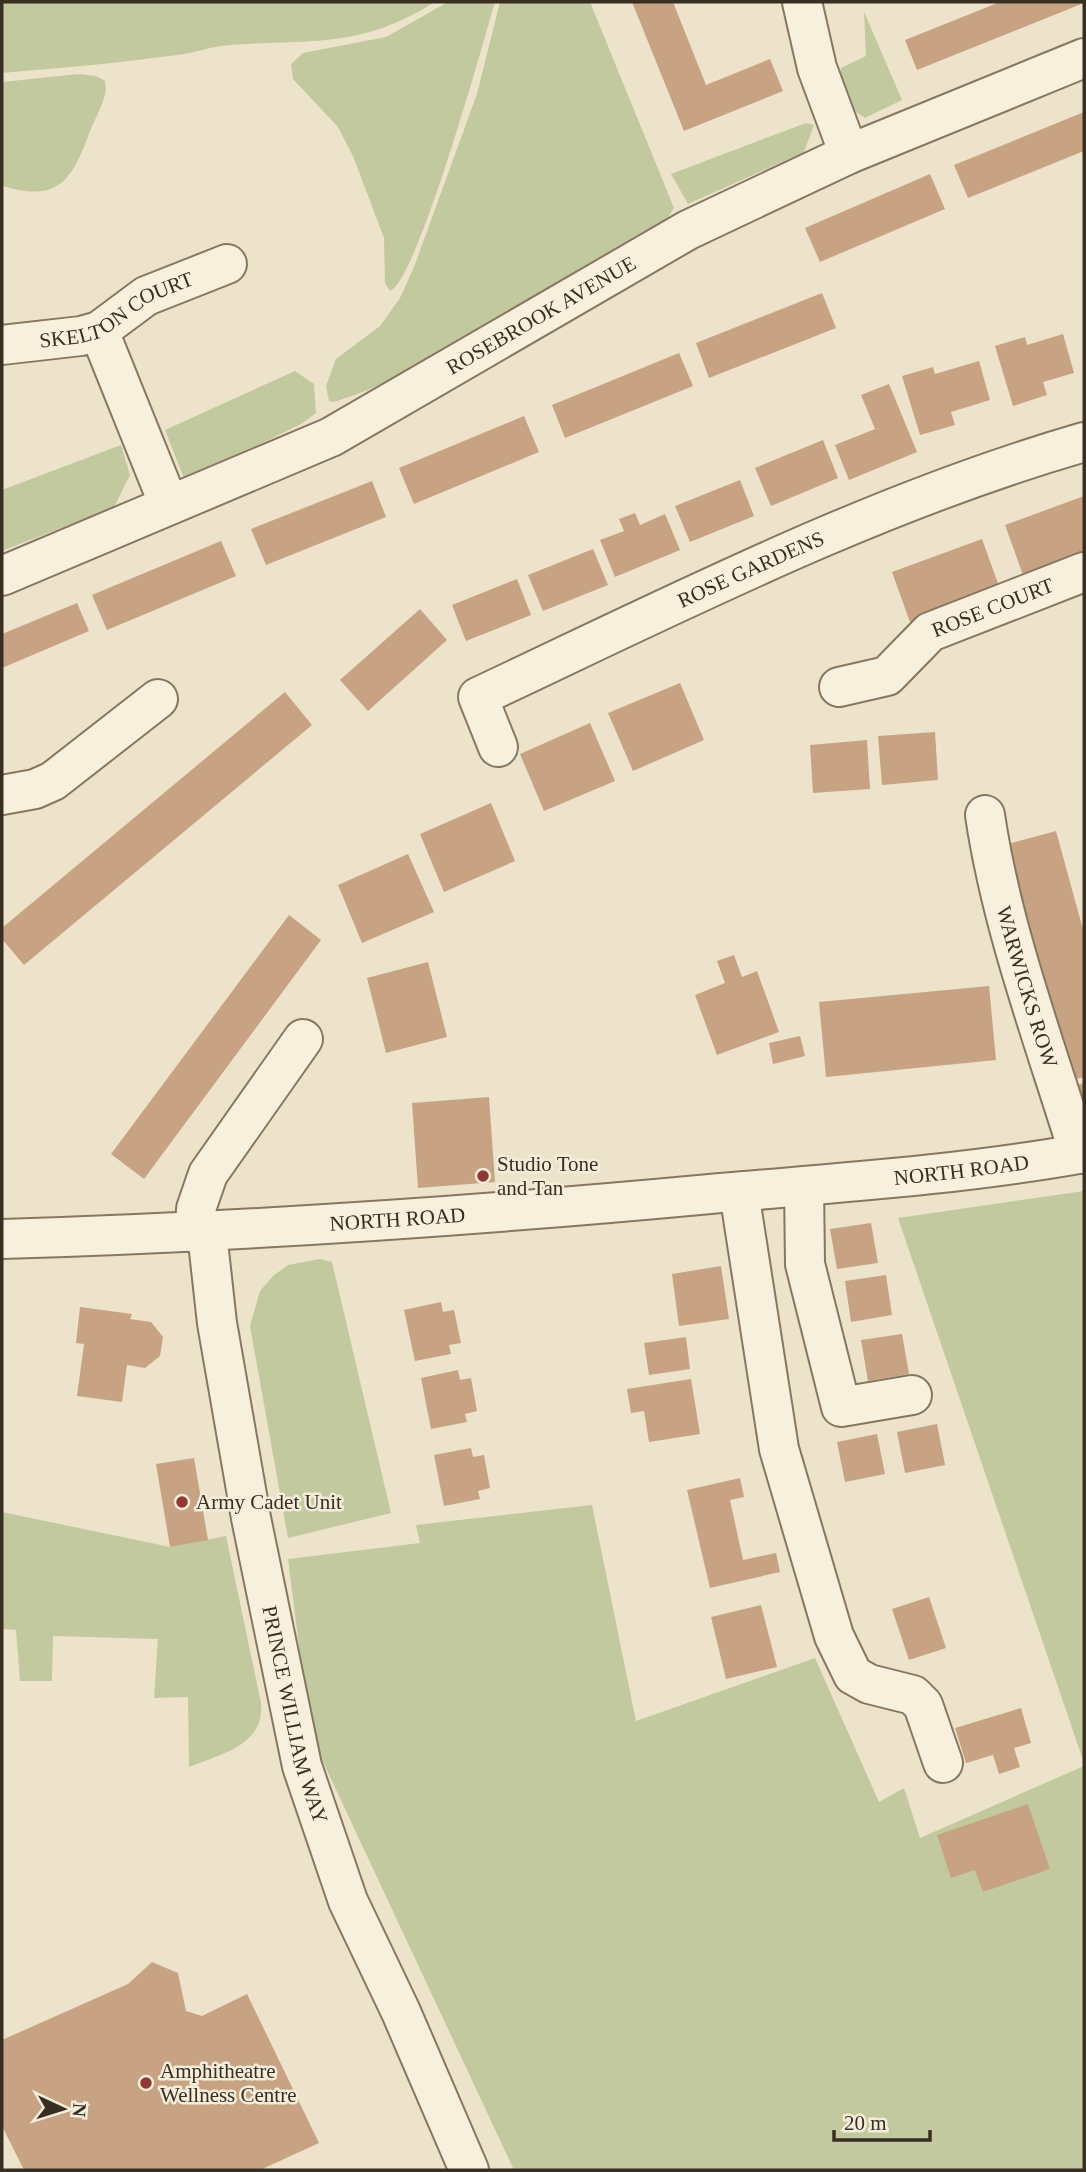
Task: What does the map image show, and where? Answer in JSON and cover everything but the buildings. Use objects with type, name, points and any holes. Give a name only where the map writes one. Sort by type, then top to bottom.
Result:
[{"type":"street","points":[[802,2],[817,68],[849,154]]},
{"type":"street","name":"ROSEBROOK AVENUE","points":[[2,576],[331,437],[688,230],[849,154],[1084,58]]},
{"type":"street","name":"SKELTON COURT","points":[[2,345],[81,336],[99,331],[146,296],[227,264]]},
{"type":"street","points":[[99,331],[169,505]]},
{"type":"street","name":"ROSE GARDENS","points":[[498,747],[478,697],[789,551],[909,502],[1084,442]]},
{"type":"street","name":"ROSE COURT","points":[[839,687],[887,677],[930,632],[1084,572]]},
{"type":"street","points":[[5,802],[53,781],[158,699]]},
{"type":"street","name":"WARWICKS ROW","points":[[985,815],[991,855],[1016,947],[1082,1153]]},
{"type":"street","name":"PRINCE WILLIAM WAY","points":[[303,1040],[208,1174],[196,1209],[251,1518],[302,1766],[348,1901],[401,2012],[469,2170]]},
{"type":"street","name":"NORTH ROAD","points":[[2,1239],[201,1233],[503,1213],[864,1182],[1082,1153]]},
{"type":"street","points":[[804,1186],[805,1264],[841,1408],[912,1395]]},
{"type":"street","points":[[739,1192],[779,1449],[834,1636],[853,1675],[869,1685],[913,1695],[923,1704],[943,1763]]},
{"type":"green space","points":[[2,2],[435,2],[383,28],[335,39],[223,46],[155,58],[2,73]]},
{"type":"green space","points":[[448,2],[495,2],[464,108],[417,247],[402,277],[390,291],[385,283],[384,238],[353,156],[338,127],[293,79],[291,64],[303,53],[386,37]]},
{"type":"green space","points":[[500,2],[590,2],[674,208],[665,222],[410,371],[361,393],[334,402],[329,401],[326,386],[336,359],[380,326],[400,298],[414,267],[477,94]]},
{"type":"green space","points":[[864,12],[902,100],[865,118],[856,112],[840,72],[841,68],[866,56]]},
{"type":"green space","points":[[78,74],[96,76],[105,81],[106,90],[77,163],[61,183],[50,189],[22,191],[3,186],[2,82]]},
{"type":"green space","points":[[806,123],[814,125],[804,152],[688,204],[671,174]]},
{"type":"green space","points":[[295,371],[314,384],[316,413],[301,424],[185,481],[165,430]]},
{"type":"green space","points":[[121,445],[130,475],[114,507],[2,551],[2,490]]},
{"type":"green space","points":[[1084,1191],[1084,1763],[898,1218]]},
{"type":"green space","points":[[320,1259],[332,1262],[391,1513],[288,1538],[250,1326],[260,1291],[273,1276],[288,1265]]},
{"type":"green space","points":[[592,1505],[636,1721],[815,1658],[879,1802],[904,1788],[920,1838],[1084,1766],[1084,2170],[514,2170],[310,1734],[288,1559],[420,1543],[416,1525]]},
{"type":"green space","points":[[2,1512],[170,1547],[226,1536],[261,1703],[260,1718],[248,1739],[226,1752],[189,1767],[188,1697],[154,1698],[158,1639],[53,1636],[52,1681],[20,1681],[16,1630],[2,1629]]},
{"type":"place","name":"Studio Tone and Tan","points":[[483,1176]]},
{"type":"place","name":"Army Cadet Unit","points":[[182,1502]]},
{"type":"place","name":"Amphitheatre Wellness Centre","points":[[146,2083]]}]
